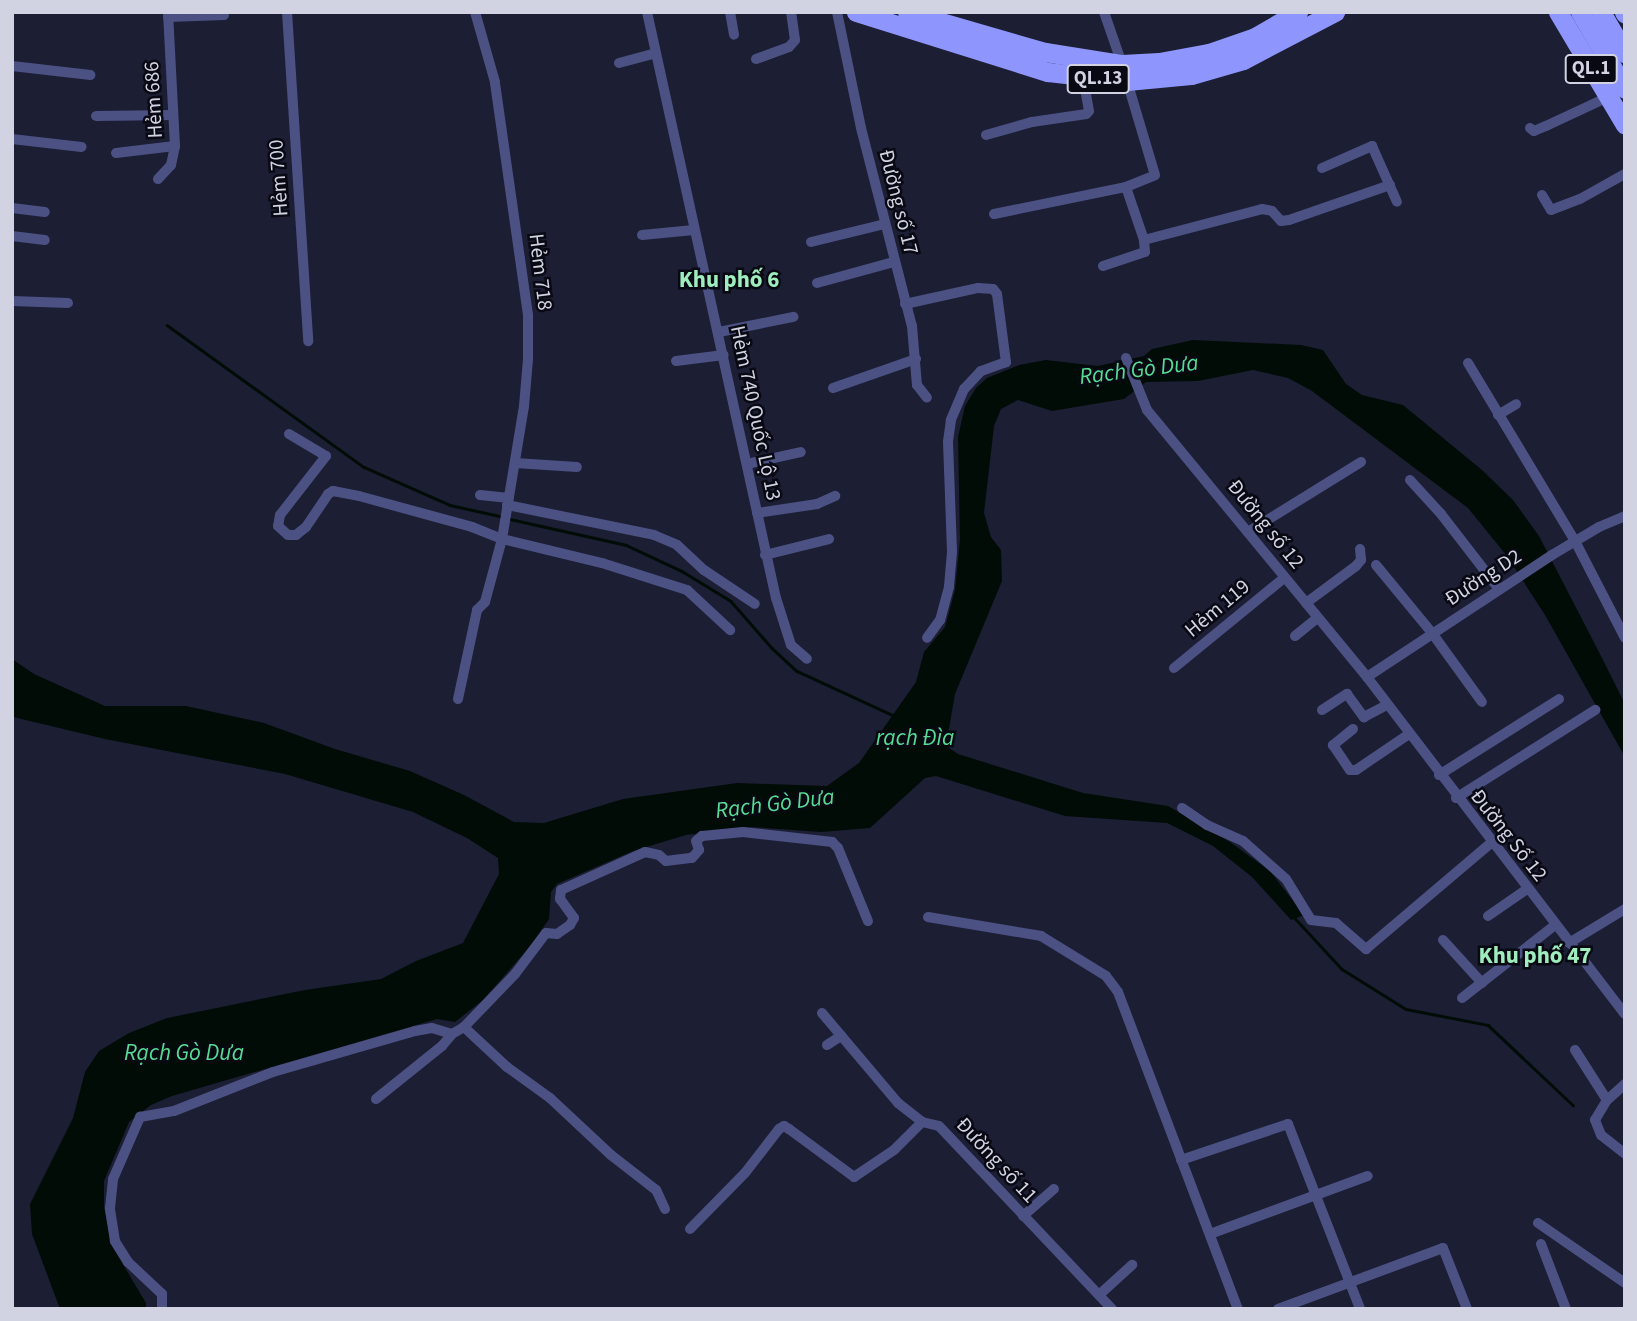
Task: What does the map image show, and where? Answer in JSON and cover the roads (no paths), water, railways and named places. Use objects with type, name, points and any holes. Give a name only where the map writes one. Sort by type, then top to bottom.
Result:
[{"type":"highway","name":"QL.13","points":[[856,12],[1000,59],[1083,79],[1209,53],[1255,37],[1298,12]]},
{"type":"highway","name":"QL.13","points":[[908,12],[1125,72],[1191,75],[1243,60],[1335,12]]},
{"type":"highway","name":"QL.1","points":[[1558,12],[1619,96]]},
{"type":"highway","name":"QL.1","points":[[1571,12],[1619,96]]},
{"type":"highway","name":"QL.1","points":[[1580,12],[1619,96],[1625,125]]},
{"type":"highway","name":"QL.1","points":[[1601,12],[1625,53]]},
{"type":"highway","name":"QL.1","points":[[1608,12],[1625,41]]},
{"type":"street","name":"Hẻm 700","points":[[287,12],[308,341]]},
{"type":"street","name":"Hẻm 718","points":[[458,699],[477,610],[485,602],[502,540],[524,406],[528,315],[495,82],[475,12]]},
{"type":"street","name":"Hẻm 740 Quốc Lộ 13","points":[[647,12],[724,355],[765,555],[791,645],[807,659]]},
{"type":"street","points":[[730,12],[733,35]]},
{"type":"street","points":[[756,59],[789,47],[795,40],[791,12]]},
{"type":"street","name":"Đường số 17","points":[[837,12],[894,262],[912,326],[917,385],[927,398]]},
{"type":"street","points":[[994,214],[1126,187],[1155,175],[1108,13]]},
{"type":"street","points":[[168,15],[224,15]]},
{"type":"street","name":"Hẻm 686","points":[[158,179],[172,165],[175,146],[168,15]]},
{"type":"street","points":[[619,63],[656,53]]},
{"type":"street","points":[[12,66],[90,75]]},
{"type":"street","points":[[986,135],[1032,122],[1086,114],[1089,111],[1083,79]]},
{"type":"street","points":[[1530,128],[1534,131],[1619,96]]},
{"type":"street","points":[[96,116],[173,115]]},
{"type":"street","points":[[12,139],[82,146]]},
{"type":"street","points":[[116,153],[175,146]]},
{"type":"street","points":[[1322,168],[1371,146],[1397,202]]},
{"type":"street","points":[[1542,195],[1551,210],[1580,199],[1625,174]]},
{"type":"street","points":[[1144,240],[1262,209],[1272,211],[1281,221],[1289,220],[1390,185]]},
{"type":"street","points":[[1103,266],[1145,252],[1144,240],[1126,187]]},
{"type":"street","points":[[12,208],[45,212]]},
{"type":"street","points":[[811,242],[885,224]]},
{"type":"street","points":[[642,235],[694,230]]},
{"type":"street","points":[[12,236],[45,240]]},
{"type":"street","points":[[817,284],[894,262]]},
{"type":"street","points":[[905,304],[978,288],[993,289],[997,294],[1006,362],[981,371],[964,389],[951,420],[948,442],[952,552],[948,587],[940,620],[927,638]]},
{"type":"street","points":[[12,301],[68,303]]},
{"type":"street","points":[[719,332],[793,317]]},
{"type":"street","points":[[676,361],[724,355]]},
{"type":"street","name":"Đường số 12","points":[[1126,358],[1147,410],[1367,677]]},
{"type":"street","points":[[833,388],[916,359]]},
{"type":"street","points":[[1468,363],[1575,541],[1625,638]]},
{"type":"street","points":[[1498,415],[1516,404]]},
{"type":"street","points":[[289,434],[326,456],[280,515],[278,526],[288,535],[296,535],[306,527],[328,494],[334,491],[426,513],[502,540],[602,563],[687,590],[730,630]]},
{"type":"street","points":[[747,464],[801,452]]},
{"type":"street","points":[[1248,532],[1362,462]]},
{"type":"street","points":[[515,463],[577,467]]},
{"type":"street","points":[[1410,480],[1441,514],[1499,589]]},
{"type":"street","points":[[480,495],[654,535],[677,545],[704,570],[755,604]]},
{"type":"street","points":[[757,513],[817,504],[835,496]]},
{"type":"street","name":"Đường D2","points":[[1367,677],[1552,555],[1625,516]]},
{"type":"street","points":[[765,555],[829,539]]},
{"type":"street","points":[[1306,603],[1356,566],[1360,560],[1360,549]]},
{"type":"street","points":[[1376,565],[1432,633],[1482,702]]},
{"type":"street","name":"Hẻm 119","points":[[1174,668],[1284,578]]},
{"type":"street","points":[[1295,636],[1317,618]]},
{"type":"street","name":"Đường Số 12","points":[[1367,677],[1456,798],[1625,1014]]},
{"type":"street","points":[[1322,710],[1347,694],[1364,717],[1387,705]]},
{"type":"street","points":[[1439,775],[1559,699]]},
{"type":"street","points":[[1456,798],[1595,710]]},
{"type":"street","points":[[1353,729],[1334,745],[1350,770],[1356,770],[1409,734]]},
{"type":"street","points":[[1182,808],[1207,825],[1243,841],[1286,879],[1311,920],[1336,923],[1366,949],[1491,843]]},
{"type":"street","points":[[376,1099],[442,1046],[452,1034],[464,1027],[514,974],[546,933],[557,934],[570,925],[574,918],[560,900],[561,890],[645,852],[659,855],[666,861],[692,858],[699,850],[696,841],[702,836],[743,832],[832,842],[838,848],[867,921]]},
{"type":"street","points":[[1488,916],[1527,889]]},
{"type":"street","points":[[1569,943],[1625,909]]},
{"type":"street","points":[[928,917],[1041,936],[1107,976],[1118,992],[1238,1309]]},
{"type":"street","points":[[1462,998],[1555,925]]},
{"type":"street","points":[[1443,940],[1482,983]]},
{"type":"street","points":[[822,1013],[898,1102],[922,1122]]},
{"type":"street","points":[[464,1027],[507,1067],[550,1098],[611,1155],[656,1190],[665,1209]]},
{"type":"street","points":[[162,1309],[162,1294],[128,1262],[115,1241],[110,1209],[113,1179],[140,1117],[174,1111],[273,1072],[415,1031],[432,1028],[452,1034]]},
{"type":"street","points":[[827,1045],[841,1036]]},
{"type":"street","points":[[1575,1050],[1607,1100]]},
{"type":"street","points":[[1625,1084],[1607,1100],[1596,1117],[1596,1125],[1601,1135],[1625,1154]]},
{"type":"street","name":"Đường số 11","points":[[690,1229],[745,1173],[784,1126],[854,1177],[894,1150],[922,1122],[939,1126],[1112,1309]]},
{"type":"street","points":[[1181,1160],[1289,1124],[1360,1309]]},
{"type":"street","points":[[1209,1234],[1368,1176]]},
{"type":"street","points":[[1023,1216],[1054,1189]]},
{"type":"street","points":[[1538,1223],[1624,1283]]},
{"type":"street","points":[[1541,1244],[1566,1309]]},
{"type":"street","points":[[1278,1309],[1443,1248],[1467,1309]]},
{"type":"street","points":[[1099,1295],[1132,1265]]},
{"type":"water","points":[[1193,340],[1301,345],[1323,350],[1346,384],[1362,395],[1403,405],[1482,470],[1513,500],[1539,536],[1625,704],[1625,757],[1545,615],[1507,556],[1468,508],[1312,391],[1288,378],[1253,370],[1198,381],[1146,382],[1124,399],[1052,411],[1018,400],[1001,409],[994,426],[984,513],[991,537],[1001,550],[1002,581],[955,694],[946,746],[958,754],[1083,793],[1168,806],[1230,842],[1270,871],[1304,915],[1291,920],[1252,877],[1213,846],[1167,823],[1065,816],[936,776],[925,778],[870,828],[821,832],[752,827],[686,835],[633,851],[557,884],[551,892],[549,919],[532,944],[483,1000],[455,1022],[437,1019],[172,1096],[151,1105],[129,1122],[104,1181],[104,1207],[112,1246],[146,1303],[146,1309],[60,1309],[32,1234],[30,1204],[73,1118],[85,1072],[99,1051],[129,1033],[167,1018],[305,990],[381,979],[416,961],[463,943],[499,874],[498,858],[467,838],[413,812],[285,774],[105,739],[13,717],[12,659],[34,674],[105,706],[186,706],[264,723],[335,749],[410,771],[464,795],[514,822],[544,823],[623,799],[737,783],[827,786],[859,763],[916,682],[924,652],[945,627],[955,590],[960,540],[958,437],[965,406],[976,388],[987,378],[1019,365],[1046,360],[1098,366],[1144,356],[1152,349]]},
{"type":"waterway","points":[[167,325],[364,467],[450,505],[504,517]]},
{"type":"waterway","name":"rạch Đìa","points":[[510,519],[626,545],[682,571],[731,601],[772,648],[797,671],[895,716]]},
{"type":"waterway","points":[[1294,917],[1342,969],[1406,1009],[1488,1025],[1573,1105]]},
{"type":"district","name":"Khu phố 6","points":[[729,280]]},
{"type":"district","name":"Khu phố 47","points":[[1535,956]]},
{"type":"water label","name":"Rạch Gò Dưa","points":[[1139,370]]},
{"type":"water label","name":"Rạch Gò Dưa","points":[[775,804]]},
{"type":"water label","name":"Rạch Gò Dưa","points":[[184,1053]]}]
